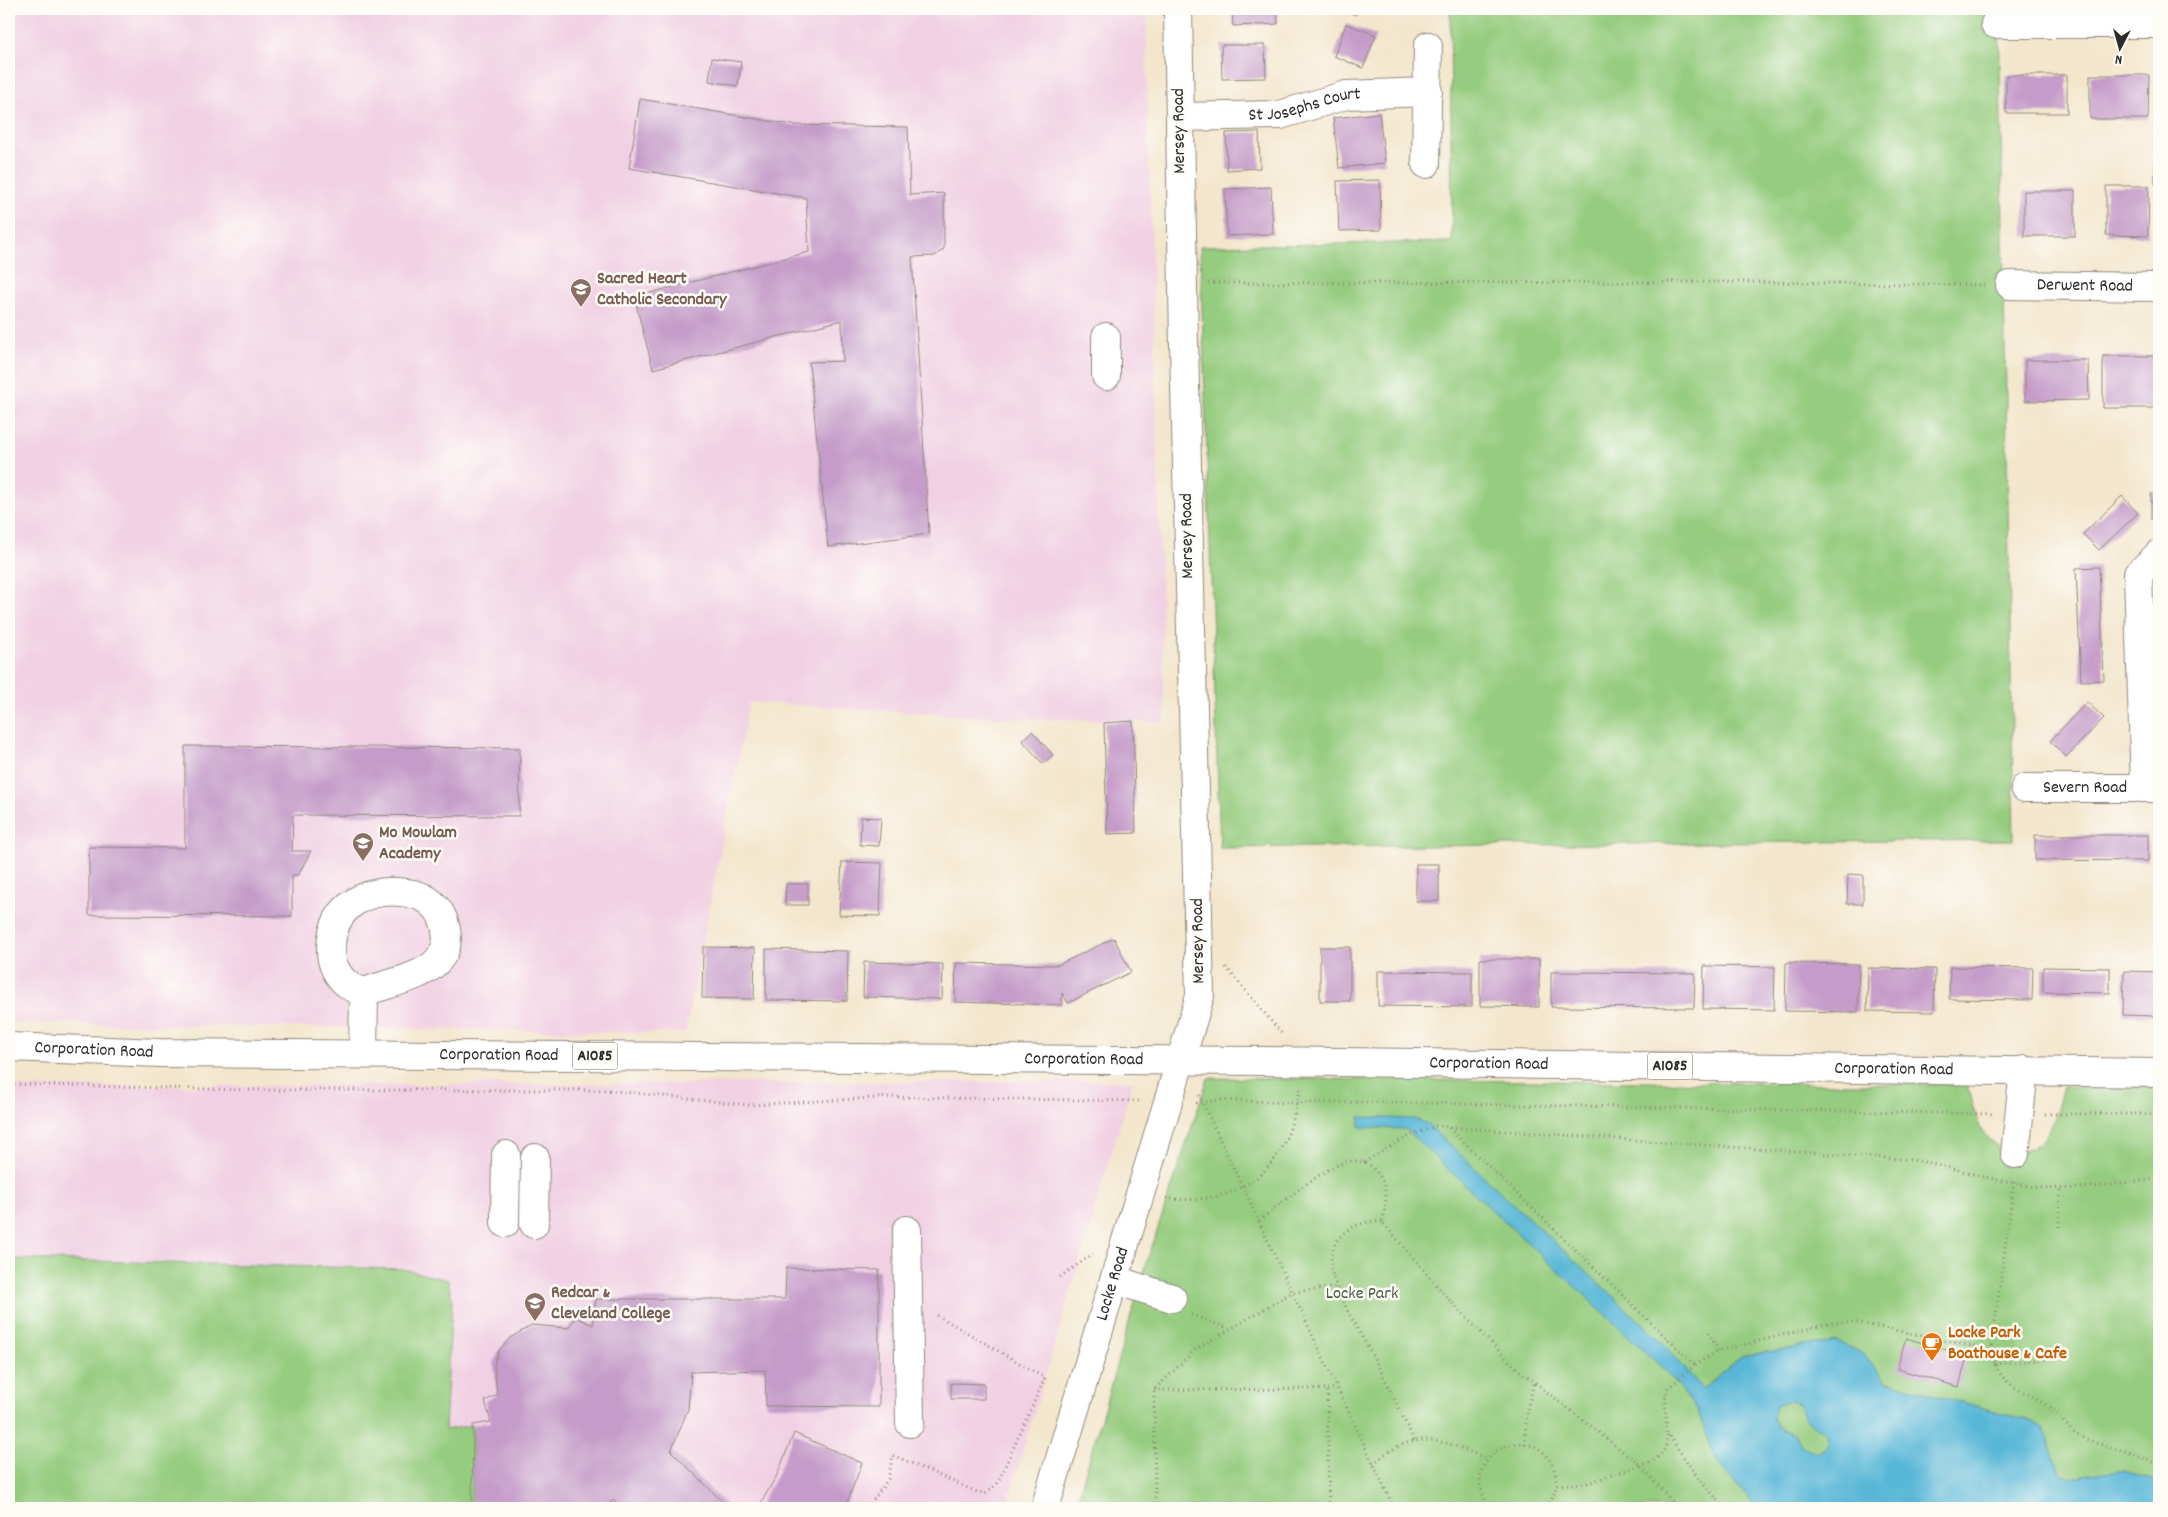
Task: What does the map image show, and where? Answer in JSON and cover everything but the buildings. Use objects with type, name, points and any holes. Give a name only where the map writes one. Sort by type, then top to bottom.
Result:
[{"type":"street","name":"Mersey Road","points":[[1178,9],[1200,996],[1181,1060]]},
{"type":"street","points":[[1996,24],[2159,24]]},
{"type":"street","points":[[1426,164],[1428,46]]},
{"type":"street","name":"St Josephs Court","points":[[1180,117],[1280,115],[1346,95],[1428,92]]},
{"type":"street","name":"Derwent Road","points":[[2010,285],[2159,287]]},
{"type":"street","points":[[1106,337],[1106,376]]},
{"type":"street","name":"Severn Road","points":[[2025,788],[2152,788],[2138,574],[2159,554]]},
{"type":"street","points":[[364,992],[364,1054]]},
{"type":"street","name":"Corporation Road","points":[[9,1047],[160,1053],[1305,1061],[2159,1073]]},
{"type":"street","name":"Locke Road","points":[[1045,1508],[1181,1060]]},
{"type":"street","points":[[2015,1154],[2024,1070]]},
{"type":"street","points":[[505,1223],[506,1155]]},
{"type":"street","points":[[534,1224],[535,1158]]},
{"type":"street","points":[[907,1230],[910,1422]]},
{"type":"street","points":[[1115,1280],[1172,1298]]},
{"type":"path","points":[[1183,283],[1746,282],[2010,285]]},
{"type":"path","points":[[1141,1192],[1190,1202],[1220,1196],[1243,1188],[1267,1168],[1286,1140],[1303,1079],[1305,1061],[1198,934]]},
{"type":"path","points":[[1181,1060],[1293,1292],[1394,1508]]},
{"type":"path","points":[[9,1084],[246,1090],[606,1090],[749,1105],[891,1097],[1203,1104],[1221,1100],[1296,1103],[1365,1102],[2019,1115],[2159,1114]]},
{"type":"path","points":[[1364,1162],[1407,1137],[1436,1126],[1914,1160],[1987,1179],[2060,1189],[2159,1180]]},
{"type":"path","points":[[1448,1128],[1695,1365]]},
{"type":"path","points":[[2015,1154],[2014,1183],[1992,1350],[1994,1364],[2001,1376],[2013,1388],[2049,1407],[2078,1435],[2159,1465]]},
{"type":"path","points":[[1259,1221],[1301,1189],[1341,1163],[1353,1160],[1364,1162],[1371,1166],[1380,1176],[1387,1198],[1382,1222]]},
{"type":"path","points":[[2059,1227],[2060,1189]]},
{"type":"path","points":[[1414,1441],[1338,1287],[1330,1266],[1331,1254],[1336,1243],[1344,1233],[1362,1221],[1382,1222],[1452,1303],[1534,1383],[1640,1464],[1678,1508]]},
{"type":"path","points":[[1155,1508],[1154,1390],[1195,1350],[1228,1328],[1293,1292],[1338,1287]]},
{"type":"path","points":[[868,1508],[888,1478],[893,1456],[977,1492],[986,1493],[998,1484],[1045,1378],[908,1298]]},
{"type":"path","points":[[1172,1298],[1192,1316],[1228,1328]]},
{"type":"path","points":[[1557,1485],[1587,1482],[1660,1457],[1666,1450],[1665,1398],[1668,1388],[1695,1365],[1718,1351],[1835,1322],[1855,1322],[1992,1350]]},
{"type":"path","points":[[1710,1332],[1718,1351]]},
{"type":"path","points":[[1994,1364],[2048,1360]]},
{"type":"path","points":[[1524,1444],[1528,1406],[1534,1383]]},
{"type":"path","points":[[1154,1390],[1337,1388]]},
{"type":"path","points":[[1327,1389],[1329,1508]]},
{"type":"path","points":[[1667,1434],[1699,1479],[1725,1508]]},
{"type":"path","points":[[1373,1464],[1390,1449],[1414,1441],[1443,1441],[1487,1459]]},
{"type":"path","points":[[1491,1508],[1481,1491],[1480,1479],[1487,1459],[1504,1446],[1524,1444],[1535,1447],[1545,1454],[1556,1474],[1557,1485],[1554,1497],[1546,1508]]},
{"type":"shaded area","name":"Sacred Heart Catholic Secondary","points":[[9,9],[1147,9],[1147,81],[1165,722],[1000,718],[749,702],[685,1033],[9,1023]]},
{"type":"shaded area","name":"Redcar & Cleveland College","points":[[1133,1081],[1006,1508],[9,1508],[9,1087]]},
{"type":"green space","points":[[1450,9],[1999,9],[2014,840],[1220,848],[1200,246],[1452,242]]},
{"type":"green space","name":"Locke Park","points":[[1208,1078],[1967,1085],[1978,1122],[1983,1132],[1998,1147],[2017,1152],[2027,1150],[2045,1137],[2054,1119],[2063,1087],[2159,1088],[2159,1508],[1075,1508],[1147,1261]]},
{"type":"green space","points":[[9,1259],[403,1269],[448,1280],[452,1299],[445,1430],[473,1425],[472,1508],[9,1508]]},
{"type":"water","points":[[1360,1117],[1414,1119],[1426,1123],[1659,1339],[1703,1389],[1742,1356],[1836,1341],[1863,1354],[1886,1381],[2031,1421],[2043,1428],[2060,1473],[2070,1478],[2125,1470],[2159,1484],[2159,1508],[1757,1508],[1717,1462],[1698,1412],[1668,1373],[1405,1129],[1360,1127]],"holes":[[[1790,1401],[1800,1405],[1805,1419],[1826,1433],[1828,1445],[1818,1453],[1802,1446],[1796,1435],[1780,1429],[1772,1418],[1776,1404]]]},
{"type":"place","name":"Sacred Heart Catholic Secondary","points":[[581,308]]},
{"type":"place","name":"Mo Mowlam Academy","points":[[363,862]]},
{"type":"place","name":"Redcar & Cleveland College","points":[[535,1322]]},
{"type":"place","name":"Locke Park Boathouse & Cafe","points":[[1932,1362]]}]
